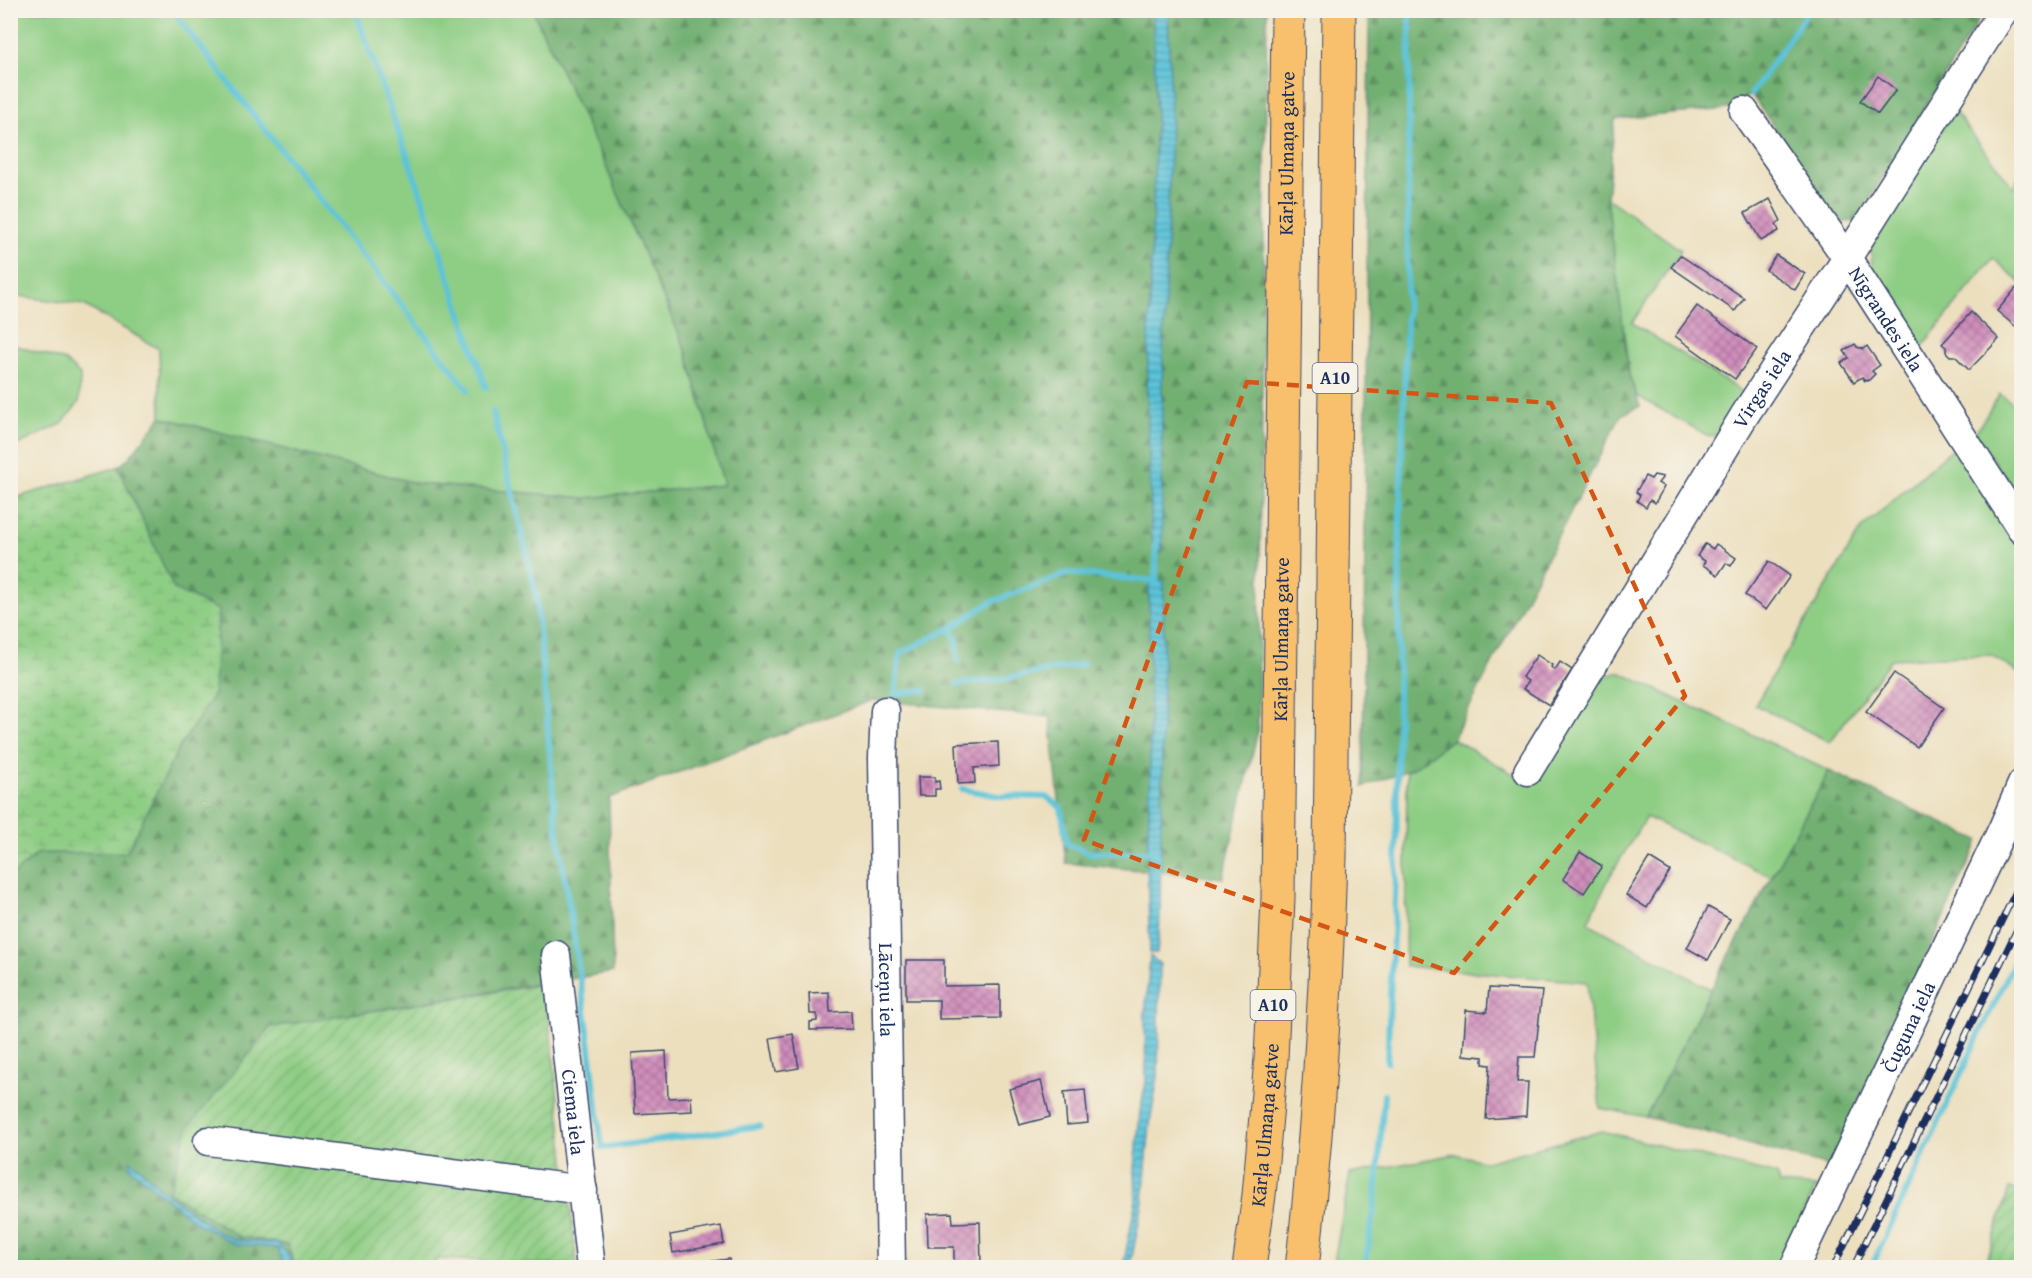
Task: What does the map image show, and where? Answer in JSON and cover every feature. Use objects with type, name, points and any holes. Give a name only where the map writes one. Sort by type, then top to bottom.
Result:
[{"type":"highway","name":"Kārļa Ulmaņa gatve","points":[[1250,1268],[1271,1059],[1278,898],[1288,10]]},
{"type":"highway","name":"A10","points":[[1302,1268],[1320,1079],[1330,868],[1339,10]]},
{"type":"street","name":"Virgas iela","points":[[1528,771],[1744,416],[2004,10]]},
{"type":"street","name":"Nīgrandes iela","points":[[1744,111],[1847,258],[2022,530]]},
{"type":"street","name":"Lāceņu iela","points":[[885,711],[883,758],[891,1268]]},
{"type":"street","name":"Čuguna iela","points":[[1794,1268],[2022,784]]},
{"type":"street","name":"Ciema iela","points":[[556,955],[591,1268]]},
{"type":"street","points":[[208,1141],[583,1190]]},
{"type":"highlighted area","points":[[1247,382],[1551,403],[1685,696],[1454,973],[1084,840]]},
{"type":"green space","points":[[11,11],[533,11],[606,166],[686,350],[724,485],[586,498],[419,484],[161,417],[159,349],[84,305],[11,295]]},
{"type":"green space","points":[[533,11],[1267,11],[1258,731],[1223,878],[1066,863],[1050,717],[873,700],[609,798],[613,972],[271,1027],[238,1236],[288,1245],[295,1267],[11,1267],[10,1049],[19,1027],[15,987],[11,982],[11,876],[38,853],[127,852],[178,749],[214,694],[218,610],[174,589],[118,467],[128,459],[161,417],[419,484],[586,498],[724,485],[686,350],[606,166]]},
{"type":"green space","points":[[1369,11],[1984,11],[1856,221],[1840,222],[1751,94],[1728,109],[1615,119],[1607,198],[1629,375],[1640,406],[1621,415],[1453,739],[1413,768],[1363,787]]},
{"type":"green space","points":[[1954,111],[2013,187],[2021,173],[2021,283],[1993,258],[1921,348],[1872,270],[1871,242]]},
{"type":"green space","points":[[1607,198],[1681,250],[1632,323],[1746,394],[1722,433],[1710,437],[1637,396],[1629,375]]},
{"type":"green space","points":[[11,344],[65,361],[80,375],[79,402],[62,424],[11,448]]},
{"type":"green space","points":[[2000,394],[2021,409],[2021,501],[1975,433]]},
{"type":"green space","points":[[1953,448],[2021,549],[2021,675],[1991,655],[1891,659],[1830,742],[1755,705],[1861,529]]},
{"type":"green space","points":[[118,467],[174,589],[218,610],[214,694],[178,749],[127,852],[38,853],[11,876],[11,499]]},
{"type":"green space","points":[[1619,672],[1829,771],[1772,877],[1646,817],[1610,876],[1588,923],[1711,989],[1646,1117],[1600,1108],[1587,982],[1405,966],[1407,771],[1453,739],[1532,785],[1597,679]]},
{"type":"green space","points":[[1829,771],[1979,840],[1829,1166],[1646,1117],[1711,989]]},
{"type":"green space","points":[[11,982],[15,987],[19,1027],[11,1049]]},
{"type":"green space","points":[[545,984],[577,1266],[436,1259],[435,1267],[295,1267],[288,1245],[238,1236],[169,1192],[187,1129],[271,1027]]},
{"type":"green space","points":[[1602,1131],[1777,1175],[1779,1184],[1816,1187],[1778,1267],[1333,1267],[1350,1174],[1456,1154],[1486,1162]]},
{"type":"green space","points":[[2009,1189],[2021,1190],[2021,1267],[1985,1267]]},
{"type":"water","points":[[1153,11],[1168,11],[1171,120],[1162,389],[1162,553],[1159,553],[1152,541],[1147,388],[1156,118]]},
{"type":"water","points":[[1157,578],[1164,583],[1160,920],[1157,953],[1150,953],[1147,863],[1150,782],[1149,585]]},
{"type":"water","points":[[1150,956],[1160,964],[1158,1076],[1150,1123],[1143,1201],[1130,1267],[1123,1267],[1136,1200],[1135,1170],[1140,1111],[1146,1082],[1145,1015]]},
{"type":"water","points":[[130,1160],[161,1189],[217,1231],[235,1240],[279,1244],[289,1256],[292,1267],[284,1267],[278,1248],[234,1244],[195,1222],[130,1168]]},
{"type":"building","points":[[1878,76],[1896,90],[1878,114],[1860,101]]},
{"type":"building","points":[[1770,199],[1781,221],[1776,224],[1779,231],[1761,241],[1745,213]]},
{"type":"building","points":[[1680,255],[1744,298],[1735,311],[1671,267]]},
{"type":"building","points":[[1776,255],[1805,274],[1795,290],[1766,270]]},
{"type":"building","points":[[2017,287],[2022,291],[2022,320],[2016,327],[1997,311]]},
{"type":"building","points":[[1697,306],[1757,349],[1735,379],[1675,336]]},
{"type":"building","points":[[1971,312],[1999,339],[1969,370],[1955,356],[1950,356],[1942,344]]},
{"type":"building","points":[[1855,344],[1863,349],[1867,346],[1880,365],[1872,371],[1875,374],[1868,381],[1862,377],[1854,382],[1841,363],[1849,358],[1844,351]]},
{"type":"building","points":[[1654,475],[1663,477],[1658,483],[1664,487],[1655,503],[1650,500],[1646,507],[1637,501],[1640,495],[1636,492],[1645,476],[1651,479]]},
{"type":"building","points":[[1705,544],[1713,549],[1716,544],[1736,558],[1731,566],[1726,563],[1718,575],[1703,565],[1705,561],[1697,556]]},
{"type":"building","points":[[1769,561],[1790,576],[1766,610],[1745,595]]},
{"type":"building","points":[[1537,655],[1552,665],[1551,667],[1555,670],[1560,662],[1572,670],[1549,705],[1523,689],[1528,681],[1522,677]]},
{"type":"building","points":[[1894,673],[1944,708],[1917,747],[1866,712]]},
{"type":"building","points":[[998,742],[999,766],[974,768],[975,783],[958,784],[956,744]]},
{"type":"building","points":[[918,777],[935,777],[935,782],[939,781],[940,789],[935,789],[935,796],[919,796]]},
{"type":"building","points":[[1580,852],[1602,866],[1584,893],[1563,879]]},
{"type":"building","points":[[1649,858],[1670,871],[1647,908],[1626,895]]},
{"type":"building","points":[[1708,907],[1730,919],[1708,960],[1687,948]]},
{"type":"building","points":[[906,960],[944,960],[944,986],[1000,985],[1000,1018],[939,1019],[939,1000],[906,1000]]},
{"type":"building","points":[[1489,988],[1542,991],[1535,1057],[1519,1057],[1517,1082],[1528,1082],[1526,1116],[1486,1119],[1490,1065],[1483,1064],[1483,1057],[1463,1055],[1466,1010],[1487,1012]]},
{"type":"building","points":[[829,992],[830,1012],[851,1011],[852,1029],[810,1030],[810,1022],[817,1021],[817,1014],[810,1014],[809,993]]},
{"type":"building","points":[[793,1034],[799,1068],[776,1072],[770,1038]]},
{"type":"building","points":[[666,1051],[668,1098],[691,1097],[692,1111],[635,1114],[632,1053]]},
{"type":"building","points":[[1041,1081],[1050,1117],[1019,1125],[1009,1089]]},
{"type":"building","points":[[1085,1090],[1088,1123],[1067,1125],[1064,1092]]},
{"type":"building","points":[[952,1213],[953,1223],[980,1222],[981,1265],[954,1266],[954,1247],[928,1247],[927,1214]]},
{"type":"building","points":[[721,1226],[724,1244],[673,1253],[670,1235]]},
{"type":"building","points":[[729,1259],[730,1268],[697,1268],[697,1263]]},
{"type":"waterway","points":[[172,10],[468,390]]},
{"type":"waterway","points":[[1387,1062],[1396,875],[1400,520],[1407,307],[1410,10]]},
{"type":"waterway","points":[[1751,94],[1809,10]]},
{"type":"waterway","points":[[358,19],[422,197],[486,388]]},
{"type":"waterway","points":[[493,412],[536,594],[555,813],[587,1024],[602,1148],[760,1126]]},
{"type":"waterway","points":[[1156,541],[1156,585]]},
{"type":"waterway","points":[[925,690],[895,694],[900,653],[951,628],[991,602],[1069,573],[1156,581]]},
{"type":"waterway","points":[[951,628],[957,642],[958,661]]},
{"type":"waterway","points":[[957,684],[997,680],[1084,664]]},
{"type":"waterway","points":[[962,789],[999,796],[1047,797],[1061,808],[1067,844],[1090,853],[1154,852]]},
{"type":"waterway","points":[[1871,1268],[2022,946]]},
{"type":"waterway","points":[[1365,1268],[1377,1186],[1384,1095]]},
{"type":"railway","points":[[1833,1268],[2022,879]]},
{"type":"railway","points":[[1853,1268],[2022,919]]}]
